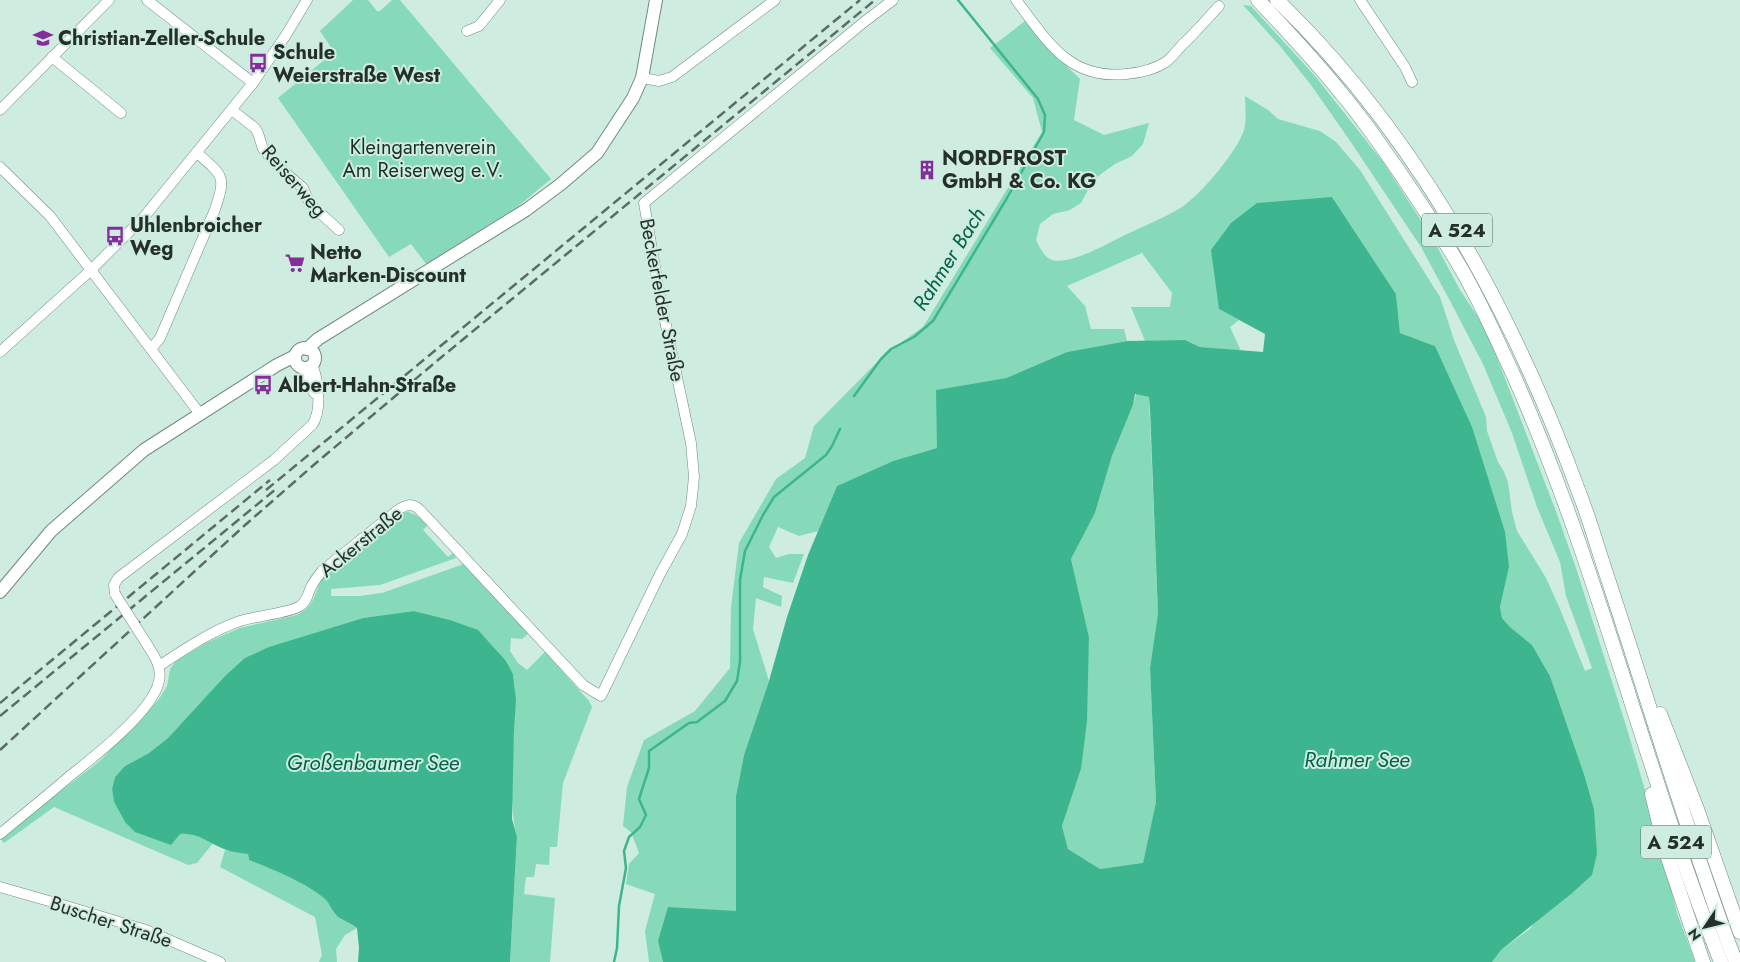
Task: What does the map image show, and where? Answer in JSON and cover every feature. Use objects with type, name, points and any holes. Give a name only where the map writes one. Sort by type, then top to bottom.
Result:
[{"type":"highway","name":"A 524","points":[[1258,0],[1304,49],[1343,95],[1385,151],[1428,214],[1464,272],[1489,322],[1545,449],[1576,533],[1679,851],[1721,962]]},
{"type":"highway","name":"A 524","points":[[1277,0],[1316,40],[1357,87],[1399,142],[1447,214],[1487,282],[1522,352],[1580,495],[1633,654],[1674,786],[1736,962]]},
{"type":"highway","points":[[1633,654],[1670,736],[1740,932]]},
{"type":"highway","points":[[1637,720],[1640,742],[1666,852],[1703,960]]},
{"type":"main road","points":[[0,592],[51,531],[144,450],[267,372],[304,359],[335,330],[518,215],[561,184],[597,153],[633,98],[642,78],[656,0]]},
{"type":"street","points":[[0,110],[109,0]]},
{"type":"street","points":[[147,0],[253,83]]},
{"type":"street","points":[[0,352],[91,270],[144,217],[253,83],[307,0]]},
{"type":"street","points":[[467,31],[479,26],[500,0]]},
{"type":"street","points":[[642,78],[659,81],[672,77],[774,0]]},
{"type":"street","name":"Beckerfelder Straße","points":[[601,696],[682,534],[692,506],[694,476],[691,443],[661,302],[644,203],[893,0]]},
{"type":"street","points":[[1016,0],[1064,58],[1075,66],[1095,73],[1115,75],[1145,71],[1166,62],[1219,2]]},
{"type":"street","points":[[1360,0],[1405,67],[1412,82]]},
{"type":"street","points":[[52,57],[121,112]]},
{"type":"street","name":"Reiserweg","points":[[232,110],[255,128],[263,148],[280,168],[303,188],[310,204],[339,230]]},
{"type":"street","points":[[151,349],[160,338],[220,194],[222,184],[220,176],[197,153]]},
{"type":"street","points":[[0,167],[50,216],[200,414]]},
{"type":"street","points":[[0,834],[116,738],[147,704],[157,689],[160,674],[159,666],[115,594],[114,585],[118,578],[274,460],[312,425],[319,409],[304,359]]},
{"type":"street","name":"Ackerstraße","points":[[159,666],[192,644],[223,628],[252,618],[295,609],[302,605],[307,600],[315,579],[322,571],[398,510],[409,504],[414,505],[420,510],[583,685],[601,696]]},
{"type":"street","name":"Buscher Straße","points":[[0,887],[146,930],[199,958],[220,962]]},
{"type":"green space","name":"Kleingartenverein Am Reiserweg e.V.","points":[[353,0],[368,0],[377,11],[380,11],[392,0],[400,0],[551,179],[511,212],[427,265],[411,244],[389,257],[278,98],[334,52],[320,31]]},
{"type":"green space","points":[[1243,5],[1251,6],[1315,76],[1383,162],[1433,239],[1460,290],[1486,329],[1576,568],[1655,824],[1677,913],[1695,962],[1492,962],[1501,950],[1531,928],[1594,809],[1550,676],[1532,645],[1502,618],[1500,607],[1509,567],[1435,346],[1400,333],[1396,294],[1332,197],[1219,309],[1239,320],[1230,327],[1241,351],[1200,347],[1185,340],[1145,341],[1131,307],[1170,307],[1172,293],[1142,253],[1067,286],[1085,306],[1091,329],[1124,329],[1127,341],[1067,352],[1006,378],[937,390],[937,448],[893,461],[837,486],[818,531],[799,536],[778,527],[769,547],[776,558],[789,554],[804,554],[793,583],[764,577],[763,587],[782,596],[781,607],[756,598],[753,629],[769,681],[744,755],[736,796],[736,911],[658,941],[663,962],[649,962],[645,931],[655,894],[626,884],[629,864],[639,853],[631,832],[623,826],[627,787],[644,740],[695,711],[730,668],[731,607],[739,543],[776,479],[805,458],[814,426],[885,354],[923,327],[1042,132],[1033,98],[990,48],[1025,21],[1045,45],[1080,79],[1074,120],[1104,135],[1149,123],[1143,144],[1132,156],[1115,164],[1094,179],[1081,203],[1070,210],[1053,214],[1040,224],[1036,240],[1049,259],[1058,261],[1075,258],[1166,216],[1190,201],[1226,161],[1240,139],[1244,130],[1245,96],[1268,110],[1278,119],[1320,131],[1336,142],[1360,170],[1440,297],[1454,340],[1486,417],[1487,431],[1498,462],[1508,482],[1517,531],[1546,578],[1585,671],[1592,668],[1566,596],[1560,562],[1537,507],[1512,433],[1483,364],[1449,299],[1421,247],[1311,85],[1280,46]]},
{"type":"green space","points":[[1136,394],[1149,397],[1158,613],[1150,668],[1156,802],[1143,864],[1100,869],[1068,849],[1062,826],[1081,769],[1089,637],[1071,559],[1095,513],[1112,456]]},
{"type":"green space","points":[[408,512],[416,515],[428,525],[423,530],[448,557],[453,553],[456,558],[380,585],[331,589],[331,596],[359,596],[382,593],[464,564],[529,633],[522,639],[511,638],[510,651],[518,663],[527,670],[545,652],[589,701],[592,707],[563,783],[557,847],[550,847],[549,865],[536,864],[534,877],[526,877],[524,894],[555,898],[550,962],[510,962],[517,838],[512,799],[515,696],[513,674],[450,620],[414,611],[363,618],[305,636],[224,677],[168,738],[149,753],[125,766],[115,777],[112,789],[114,802],[125,822],[180,834],[189,833],[213,843],[197,863],[188,865],[54,807],[4,843],[0,838],[101,760],[159,699],[167,686],[170,669],[175,662],[208,642],[240,628],[297,615],[312,602],[324,574],[400,513]]},
{"type":"green space","points":[[225,850],[248,854],[249,860],[310,888],[326,900],[337,916],[357,928],[345,935],[336,949],[337,962],[319,962],[322,955],[315,917],[220,867]]},
{"type":"water","name":"Rahmer See","points":[[1332,197],[1396,294],[1400,333],[1435,346],[1472,427],[1505,532],[1509,567],[1500,607],[1502,618],[1532,645],[1550,676],[1584,774],[1594,809],[1597,854],[1592,875],[1501,950],[1492,962],[663,962],[658,941],[668,907],[736,911],[736,796],[744,755],[808,555],[837,486],[893,461],[937,448],[936,390],[1006,378],[1067,352],[1127,341],[1185,340],[1200,347],[1263,352],[1265,334],[1219,309],[1211,250],[1231,223],[1257,203]],"holes":[[[1135,394],[1149,397],[1158,613],[1150,668],[1156,802],[1143,863],[1100,869],[1068,849],[1062,826],[1081,769],[1087,721],[1089,637],[1071,559],[1095,513],[1112,456],[1133,405]]]},
{"type":"water","name":"Großenbaumer See","points":[[414,611],[450,620],[478,630],[506,661],[513,674],[516,700],[512,819],[517,837],[510,962],[358,962],[357,928],[337,916],[326,900],[309,888],[289,877],[249,860],[248,854],[227,850],[197,836],[180,834],[171,845],[135,832],[125,822],[114,802],[112,789],[115,777],[125,766],[149,753],[168,738],[224,677],[245,658],[269,647],[363,618]]},
{"type":"waterway","name":"Rahmer Bach","points":[[854,396],[881,359],[891,349],[914,337],[933,321],[1007,198],[1044,132],[1045,115],[1038,99],[958,0]]},
{"type":"waterway","name":"Rahmer Bach","points":[[614,962],[617,948],[619,906],[626,868],[624,851],[629,837],[640,827],[646,815],[639,799],[649,768],[649,751],[689,723],[697,722],[725,701],[737,681],[740,662],[740,580],[745,551],[774,497],[826,455],[840,429]]},
{"type":"railway","points":[[266,490],[860,0]]},
{"type":"railway","points":[[0,750],[244,526],[316,463],[438,360],[875,0]]},
{"type":"railway","points":[[0,703],[270,480]]},
{"type":"railway","points":[[0,716],[276,489]]},
{"type":"place","name":"Christian-Zeller-Schule","points":[[43,38]]},
{"type":"place","name":"Schule Weierstraße West","points":[[258,63]]},
{"type":"place","name":"NORDFROST GmbH & Co. KG","points":[[927,170]]},
{"type":"place","name":"Uhlenbroicher Weg","points":[[115,236]]},
{"type":"place","name":"Netto Marken-Discount","points":[[295,263]]},
{"type":"place","name":"Albert-Hahn-Straße","points":[[263,385]]}]
